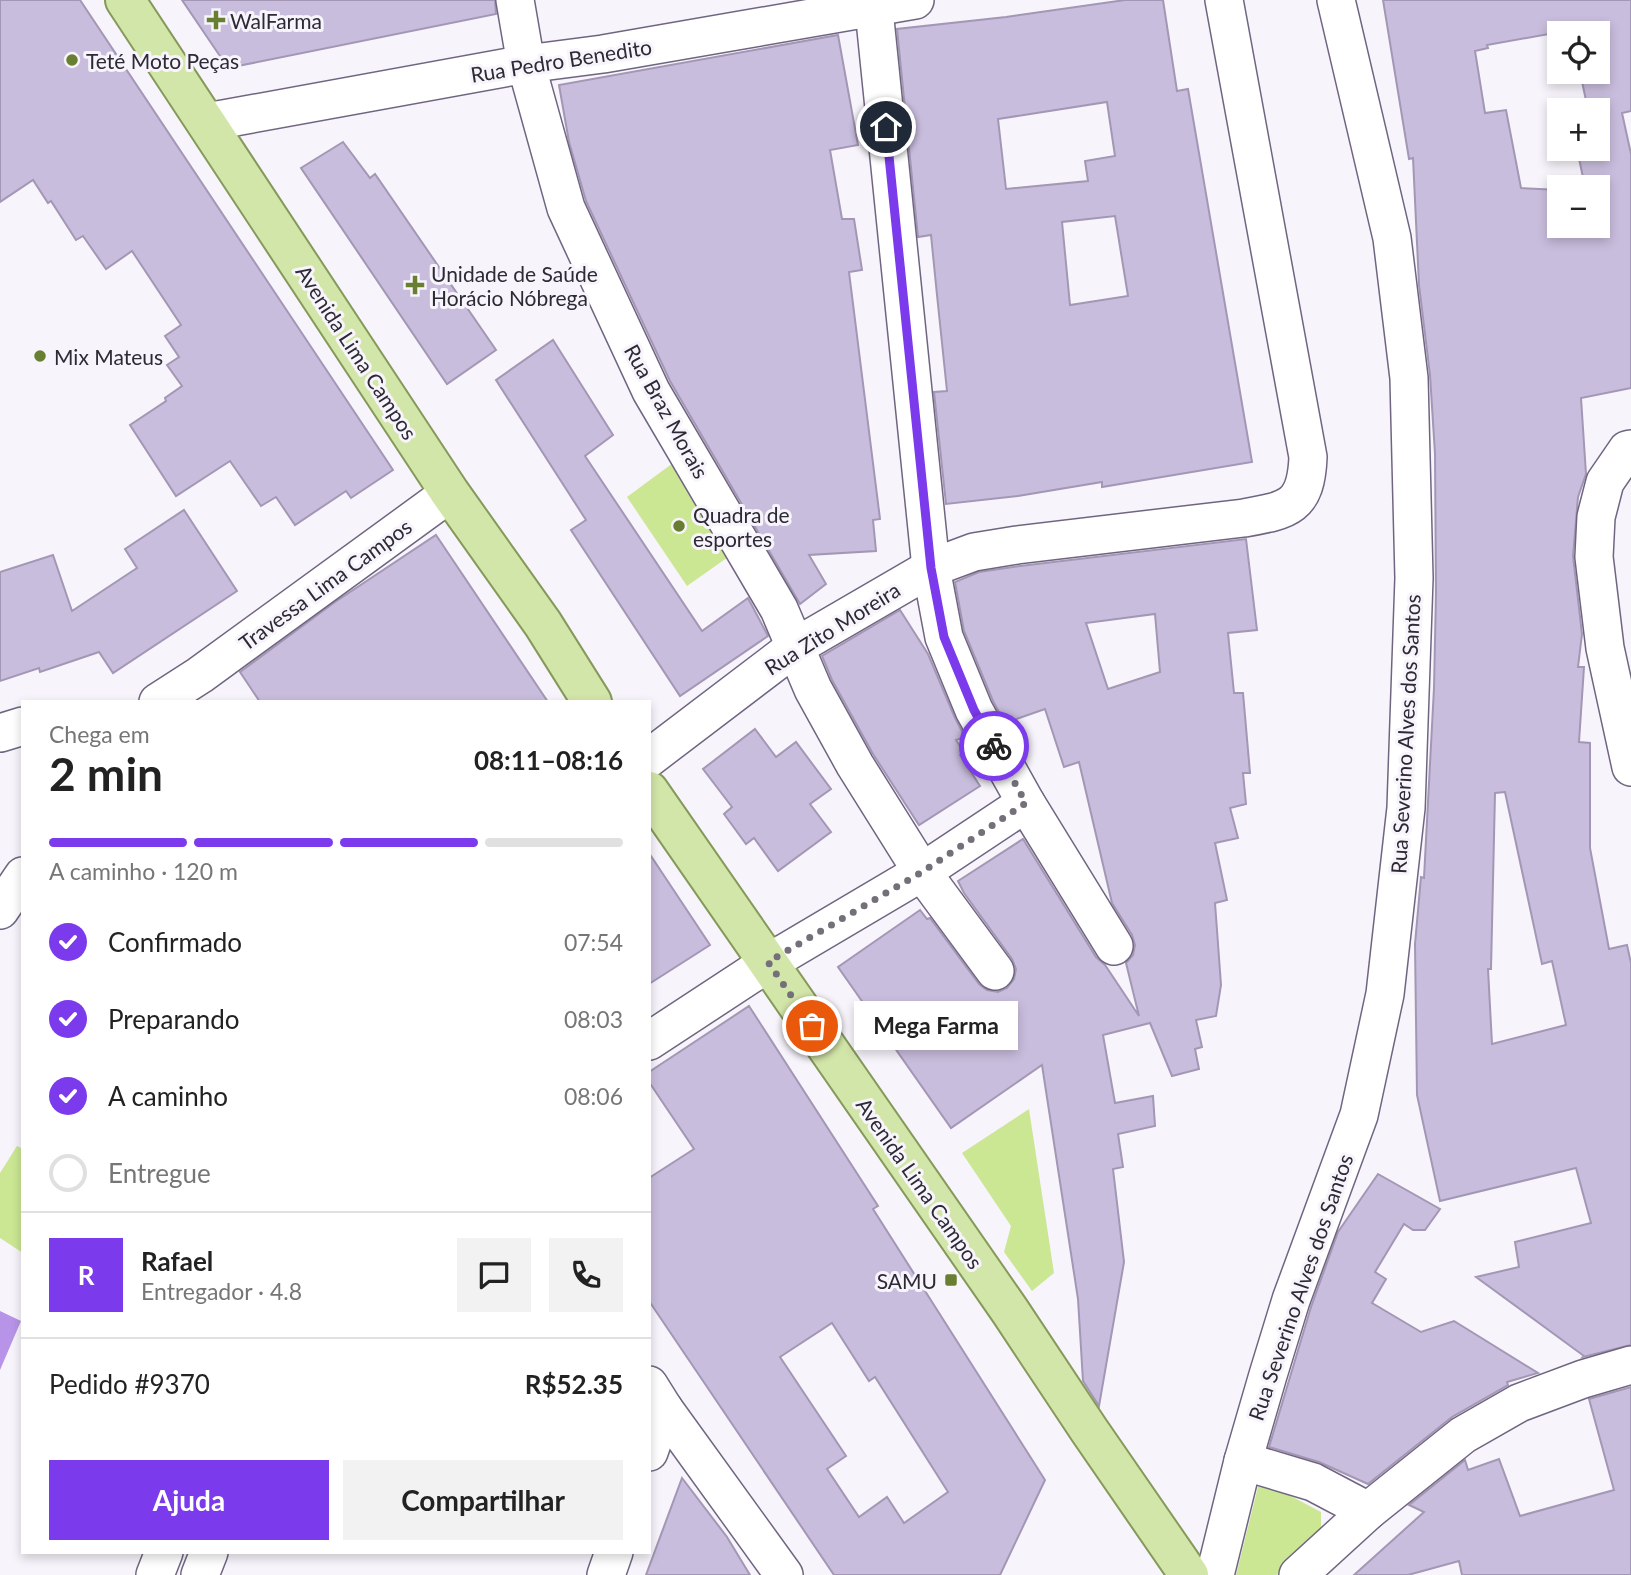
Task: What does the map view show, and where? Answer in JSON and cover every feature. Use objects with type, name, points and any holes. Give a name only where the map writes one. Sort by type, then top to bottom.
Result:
[{"type":"main road","name":"Avenida Lima Campos","points":[[125,0],[450,493],[542,624],[591,700]]},
{"type":"main road","name":"Avenida Lima Campos","points":[[651,794],[1010,1311],[1089,1430],[1197,1574]]},
{"type":"street","name":"Rua Braz Morais","points":[[515,0],[526,64],[566,208],[651,391],[779,609],[813,689],[855,765],[922,872],[995,971]]},
{"type":"street","name":"Rua Pedro Benedito","points":[[206,122],[526,64],[603,54],[874,3],[915,0]]},
{"type":"street","name":"Rua Zito Moreira","points":[[651,756],[795,647],[931,568],[974,552],[1017,545],[1275,513],[1292,505],[1302,492],[1307,478],[1308,457],[1224,0]]},
{"type":"street","name":"Rua Severino Alves dos Santos","points":[[1197,1574],[1243,1461],[1291,1300],[1359,1115],[1385,994],[1406,808],[1414,578],[1409,378],[1392,238],[1336,0]]},
{"type":"street","points":[[874,3],[931,568],[944,637],[974,710],[1026,803],[1114,946]]},
{"type":"street","points":[[1629,450],[1605,481],[1596,517],[1594,556],[1605,648],[1631,767]]},
{"type":"street","name":"Travessa Lima Campos","points":[[165,700],[208,688],[450,493]]},
{"type":"street","points":[[0,733],[21,727]]},
{"type":"street","points":[[651,1040],[768,962],[922,872],[1026,803]]},
{"type":"street","points":[[0,910],[21,879]]},
{"type":"street","points":[[1298,1575],[1368,1511],[1463,1435],[1519,1403],[1583,1379],[1631,1365]]},
{"type":"street","points":[[651,1438],[657,1397]]},
{"type":"street","points":[[657,1397],[784,1575]]},
{"type":"street","points":[[1243,1461],[1313,1482],[1368,1511]]},
{"type":"street","points":[[155,1575],[163,1554]]},
{"type":"street","points":[[200,1575],[208,1554]]},
{"type":"street","points":[[606,1575],[613,1554]]},
{"type":"green space","name":"Quadra de esportes","points":[[673,463],[731,555],[687,586],[627,497]]},
{"type":"green space","points":[[1029,1109],[1054,1273],[1032,1291],[1004,1252],[1011,1226],[962,1153]]},
{"type":"green space","points":[[17,1146],[21,1148],[21,1252],[0,1238],[0,1173]]},
{"type":"green space","points":[[1270,1485],[1321,1512],[1321,1529],[1277,1575],[1236,1575],[1258,1487]]},
{"type":"shaded area","points":[[0,1311],[21,1321],[0,1370]]},
{"type":"building","points":[[0,0],[80,0],[393,470],[351,498],[346,491],[295,525],[276,497],[261,506],[230,461],[176,496],[130,425],[166,401],[165,398],[182,386],[167,365],[179,357],[165,336],[181,325],[132,251],[106,269],[83,236],[76,240],[51,201],[48,203],[33,180],[0,202]]},
{"type":"building","points":[[182,0],[495,0],[496,14],[228,68]]},
{"type":"building","points":[[1125,0],[1163,0],[1177,91],[1188,89],[1252,462],[1102,487],[1102,482],[1018,496],[946,504],[934,392],[947,391],[931,235],[918,237],[897,29]],"holes":[[[1107,102],[1115,156],[1085,161],[1088,181],[1006,189],[998,119]],[[1115,216],[1128,296],[1070,305],[1062,222]]]},
{"type":"building","points":[[1383,0],[1631,0],[1631,111],[1622,113],[1631,154],[1631,388],[1581,398],[1586,474],[1578,497],[1573,556],[1582,634],[1578,667],[1584,667],[1579,742],[1590,743],[1590,848],[1609,949],[1627,945],[1631,963],[1631,1345],[1583,1357],[1476,1277],[1519,1267],[1515,1242],[1591,1223],[1576,1168],[1440,1201],[1417,1095],[1415,944],[1421,877],[1424,878],[1436,593],[1435,454],[1430,375],[1419,285],[1413,158],[1409,159]],"holes":[[[1505,792],[1542,964],[1552,961],[1566,1025],[1492,1044],[1488,969],[1491,969],[1495,793]]]},
{"type":"building","points":[[838,35],[858,145],[830,150],[842,219],[854,219],[862,270],[849,272],[880,519],[873,520],[876,551],[809,555],[826,584],[800,604],[670,381],[586,201],[569,142],[559,85]]},
{"type":"building","points":[[343,142],[370,178],[375,174],[496,350],[447,384],[301,168]]},
{"type":"building","points":[[553,340],[613,435],[585,456],[702,631],[748,598],[768,636],[680,696],[571,530],[586,520],[496,380]]},
{"type":"building","points":[[184,510],[237,591],[113,673],[99,652],[40,672],[39,668],[0,681],[0,572],[53,555],[72,611],[137,568],[125,549]]},
{"type":"building","points":[[436,535],[547,700],[259,700],[240,672],[335,602]]},
{"type":"building","points":[[1246,539],[1257,630],[1228,633],[1234,693],[1243,693],[1250,773],[1243,773],[1246,804],[1230,808],[1238,838],[1215,843],[1227,900],[1215,903],[1221,985],[1216,1016],[1196,1020],[1202,1047],[1195,1049],[1199,1069],[1172,1076],[1150,1023],[1103,1035],[1115,1103],[1153,1096],[1155,1126],[1118,1134],[1123,1167],[1113,1169],[1124,1262],[1099,1406],[1083,1381],[1078,1299],[1042,1065],[951,1128],[838,967],[920,910],[927,919],[930,918],[979,984],[987,990],[998,992],[1007,988],[1014,979],[1016,969],[1012,959],[958,881],[1023,839],[1096,957],[1105,965],[1139,1016],[1126,963],[1133,955],[1135,945],[1132,935],[1112,903],[1079,762],[1064,767],[1045,709],[1005,723],[964,631],[955,582],[979,572]],"holes":[[[1155,614],[1160,672],[1108,689],[1086,623]]]},
{"type":"building","points":[[900,610],[928,654],[965,737],[956,740],[964,752],[960,755],[980,786],[919,825],[873,754],[832,680],[822,656]]},
{"type":"building","points":[[755,729],[776,757],[796,742],[831,789],[810,804],[831,832],[778,871],[754,838],[746,844],[724,814],[732,807],[703,769]]},
{"type":"building","points":[[651,856],[710,945],[651,983]]},
{"type":"building","points":[[749,1006],[878,1206],[873,1209],[1045,1480],[1000,1575],[834,1575],[651,1304],[651,1177],[694,1149],[651,1085],[651,1071]],"holes":[[[832,1323],[869,1381],[875,1377],[948,1492],[904,1523],[887,1497],[859,1517],[827,1469],[846,1456],[780,1357]]]},
{"type":"building","points":[[1378,1174],[1440,1209],[1425,1230],[1413,1230],[1404,1224],[1375,1272],[1386,1279],[1372,1303],[1421,1332],[1454,1321],[1538,1373],[1507,1382],[1508,1385],[1452,1417],[1368,1484],[1319,1462],[1269,1447],[1311,1307],[1338,1232]]},
{"type":"building","points":[[1631,1387],[1631,1575],[1462,1575],[1459,1561],[1408,1575],[1354,1575],[1424,1512],[1409,1505],[1465,1460],[1468,1470],[1499,1459],[1520,1516],[1614,1490],[1589,1399]]},
{"type":"building","points":[[682,1478],[727,1537],[750,1575],[646,1575]]},
{"type":"way so far","points":[[812,1026],[768,962],[922,872],[1026,803],[994,746]]},
{"type":"place","name":"WalFarma","points":[[216,20]]},
{"type":"place","name":"Teté Moto Peças","points":[[72,60]]},
{"type":"place","name":"Unidade de Saúde Horácio Nóbrega","points":[[415,285]]},
{"type":"place","name":"Mix Mateus","points":[[40,356]]},
{"type":"place","name":"Quadra de esportes","points":[[679,526]]},
{"type":"place","name":"Mega Farma","points":[[812,1026]]},
{"type":"place","name":"SAMU","points":[[951,1280]]},
{"type":"route","points":[[886,127],[931,568],[944,637],[974,710],[994,746]]}]
